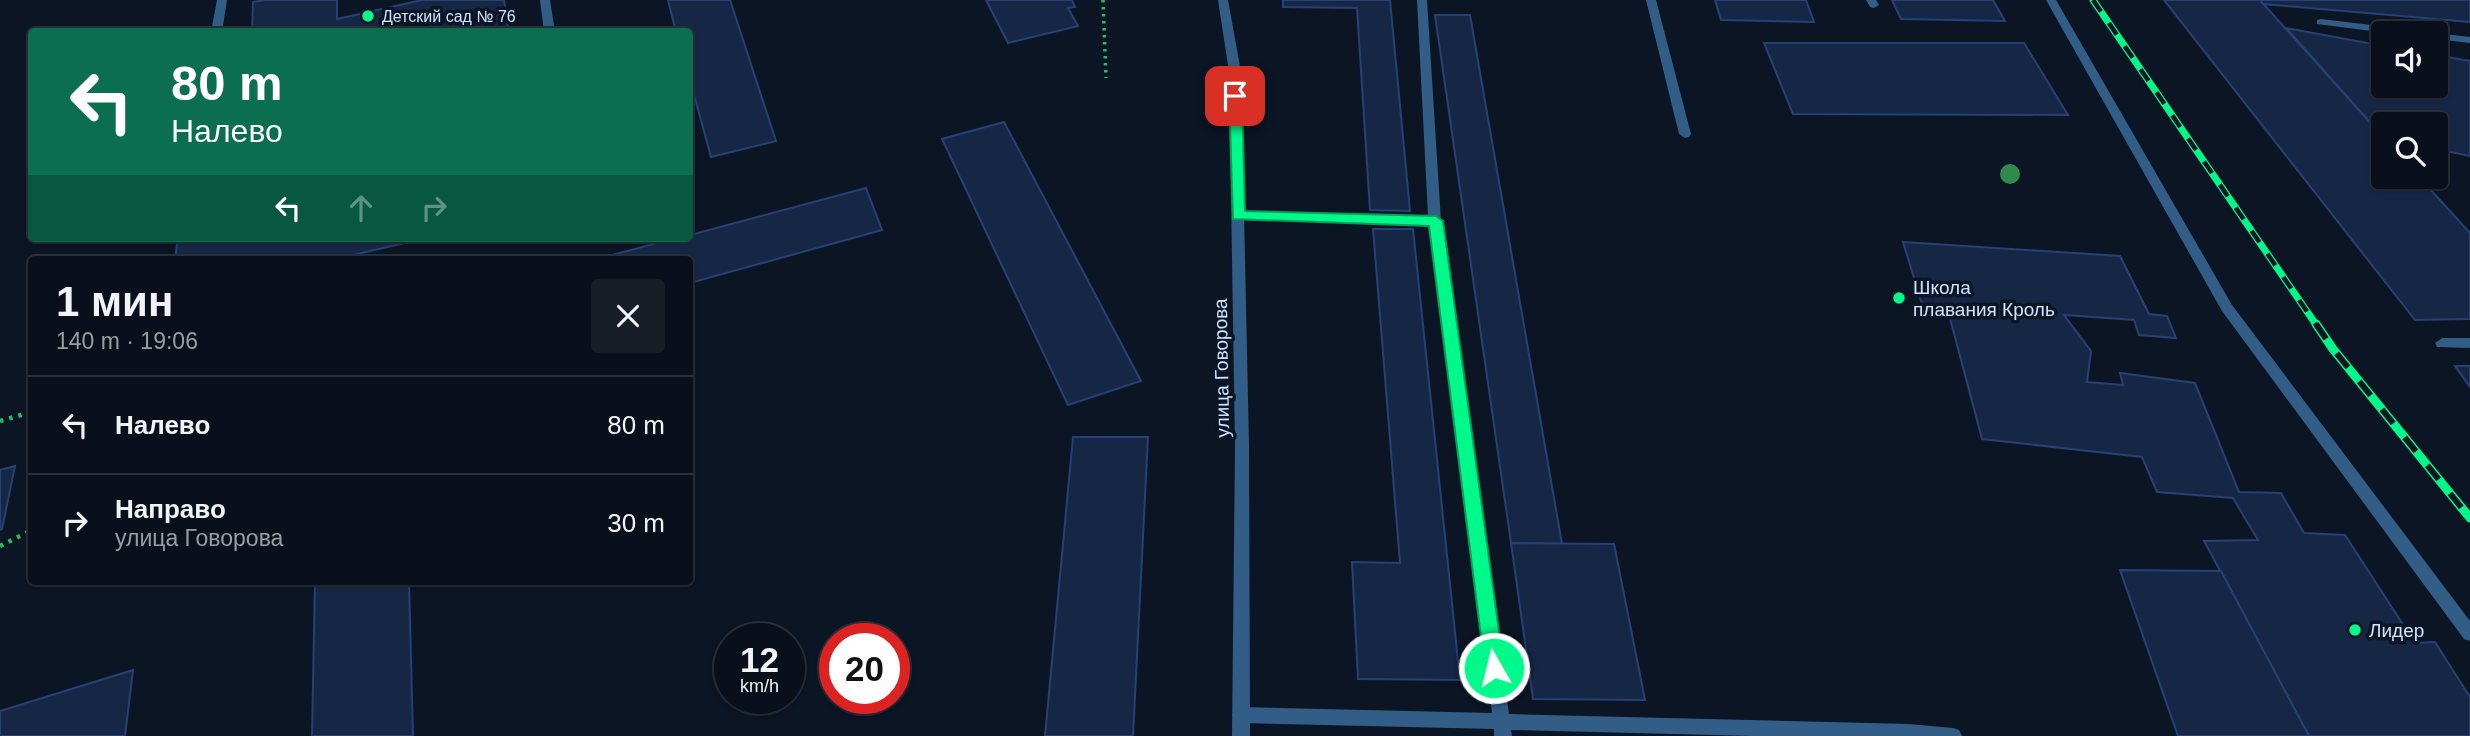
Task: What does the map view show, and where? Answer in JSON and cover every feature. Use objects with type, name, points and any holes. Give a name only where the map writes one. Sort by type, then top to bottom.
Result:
[{"type":"street","points":[[217,28],[222,0]]},
{"type":"street","points":[[545,0],[549,28]]},
{"type":"street","name":"улица Говорова","points":[[1223,0],[1235,72],[1242,445],[1241,736]]},
{"type":"street","points":[[1422,0],[1436,221],[1502,729]]},
{"type":"street","points":[[1651,0],[1685,134]]},
{"type":"street","points":[[2051,0],[2227,308],[2470,634]]},
{"type":"street","points":[[2321,22],[2371,28]]},
{"type":"street","points":[[2448,37],[2470,40]]},
{"type":"street","points":[[1238,216],[1436,221]]},
{"type":"street","points":[[2442,343],[2470,343]]},
{"type":"street","points":[[1241,715],[1502,729],[1909,732],[1953,736]]},
{"type":"path","points":[[1103,0],[1106,78]]},
{"type":"path","points":[[0,421],[28,413]]},
{"type":"path","points":[[0,546],[28,532]]},
{"type":"building","points":[[337,0],[337,19],[422,0],[504,0],[508,28],[431,28],[430,17],[382,28],[252,28],[253,2]]},
{"type":"building","points":[[668,0],[730,0],[776,141],[711,157],[693,91],[693,28],[675,28]]},
{"type":"building","points":[[986,0],[1072,0],[1075,7],[1068,8],[1078,26],[1008,43]]},
{"type":"building","points":[[1283,0],[1390,0],[1410,211],[1370,210],[1357,8],[1283,7]]},
{"type":"building","points":[[1715,0],[1806,0],[1814,22],[1721,20]]},
{"type":"building","points":[[1892,0],[1993,0],[2005,21],[1901,19]]},
{"type":"building","points":[[2164,0],[2260,0],[2371,124],[2371,189],[2430,189],[2470,233],[2470,319],[2415,320]]},
{"type":"building","points":[[2260,0],[2470,0],[2470,22],[2263,4]]},
{"type":"building","points":[[1435,15],[1470,15],[1562,544],[1511,543]]},
{"type":"building","points":[[2286,28],[2371,44],[2371,98],[2448,98],[2448,57],[2470,61],[2470,156],[2448,151],[2448,112],[2371,112],[2371,123]]},
{"type":"building","points":[[1764,43],[2024,43],[2068,115],[1793,114]]},
{"type":"building","points":[[1004,122],[1141,381],[1068,405],[942,139]]},
{"type":"building","points":[[866,188],[882,230],[693,282],[693,256],[608,256],[661,242],[693,242],[693,234]]},
{"type":"building","points":[[1373,229],[1413,229],[1460,680],[1358,679],[1352,562],[1400,563]]},
{"type":"building","points":[[177,242],[409,242],[349,256],[175,256]]},
{"type":"building","points":[[1903,242],[2120,256],[2149,314],[2167,316],[2176,338],[2139,335],[2134,320],[2064,315],[2091,351],[2087,382],[2123,385],[2120,373],[2195,383],[2239,492],[2281,493],[2304,533],[2345,535],[2415,643],[2435,642],[2470,697],[2470,736],[2309,736],[2204,541],[2258,540],[2233,498],[2157,492],[2142,457],[1982,439],[1947,307],[1922,304]]},
{"type":"building","points":[[2455,366],[2470,366],[2470,387]]},
{"type":"building","points":[[1073,437],[1148,437],[1133,736],[1045,736]]},
{"type":"building","points":[[15,466],[2,529],[0,530],[0,470]]},
{"type":"building","points":[[1511,543],[1614,544],[1645,700],[1533,699]]},
{"type":"building","points":[[2120,570],[2221,571],[2309,736],[2178,736]]},
{"type":"building","points":[[315,585],[409,585],[413,736],[312,736]]},
{"type":"building","points":[[133,670],[125,736],[0,736],[0,711]]},
{"type":"railway","points":[[2093,0],[2317,326]]},
{"type":"railway","points":[[2316,324],[2333,349],[2470,518]]},
{"type":"place","name":"Детский сад № 76","points":[[368,16]]},
{"type":"place","name":"Школа плавания Кроль","points":[[1899,298]]},
{"type":"place","name":"Лидер","points":[[2355,630]]},
{"type":"route","points":[[1235,96],[1238,216],[1436,221],[1494,668]]}]
